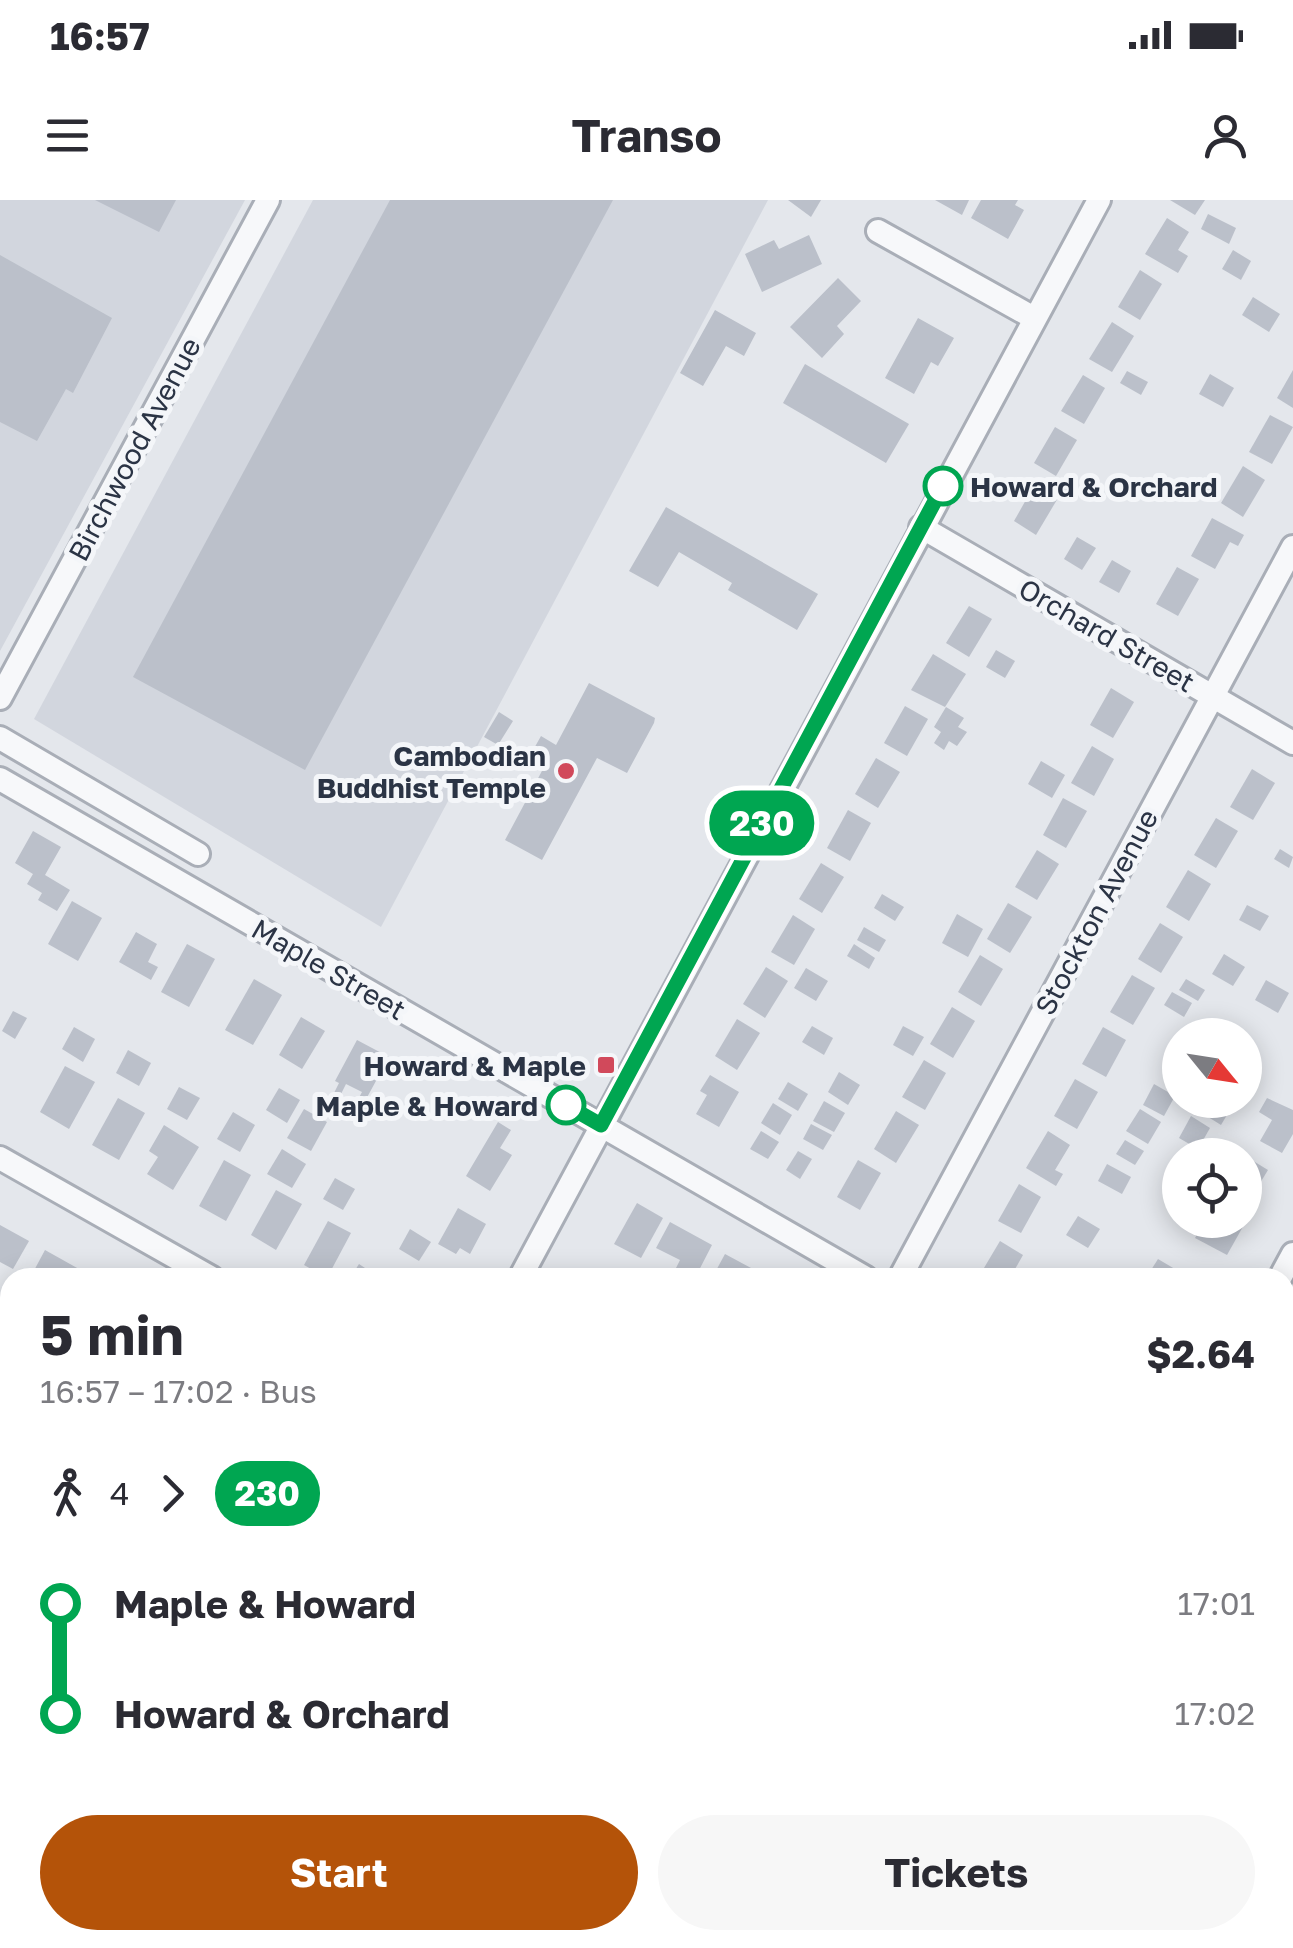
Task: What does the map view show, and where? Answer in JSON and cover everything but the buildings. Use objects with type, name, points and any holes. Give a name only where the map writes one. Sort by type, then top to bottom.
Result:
[{"type":"street","name":"Birchwood Avenue","points":[[0,698],[268,200]]},
{"type":"street","points":[[525,1268],[1098,200]]},
{"type":"street","points":[[878,231],[1034,318]]},
{"type":"street","name":"Orchard Street","points":[[921,527],[1293,742]]},
{"type":"street","name":"Stockton Avenue","points":[[905,1268],[1293,547]]},
{"type":"street","points":[[0,738],[198,854]]},
{"type":"street","name":"Maple Street","points":[[0,779],[849,1268]]},
{"type":"street","points":[[0,1158],[194,1268]]},
{"type":"shaded area","points":[[0,200],[245,200],[0,651]]},
{"type":"shaded area","points":[[313,200],[768,200],[381,927],[34,719]]},
{"type":"bus line","name":"230","points":[[566,1105],[601,1125],[943,486]]},
{"type":"place","name":"Howard & Orchard","points":[[943,486]]},
{"type":"place","name":"Cambodian Buddhist Temple","points":[[566,771]]},
{"type":"place","name":"Howard & Maple","points":[[606,1065]]},
{"type":"place","name":"Maple & Howard","points":[[566,1105]]}]
